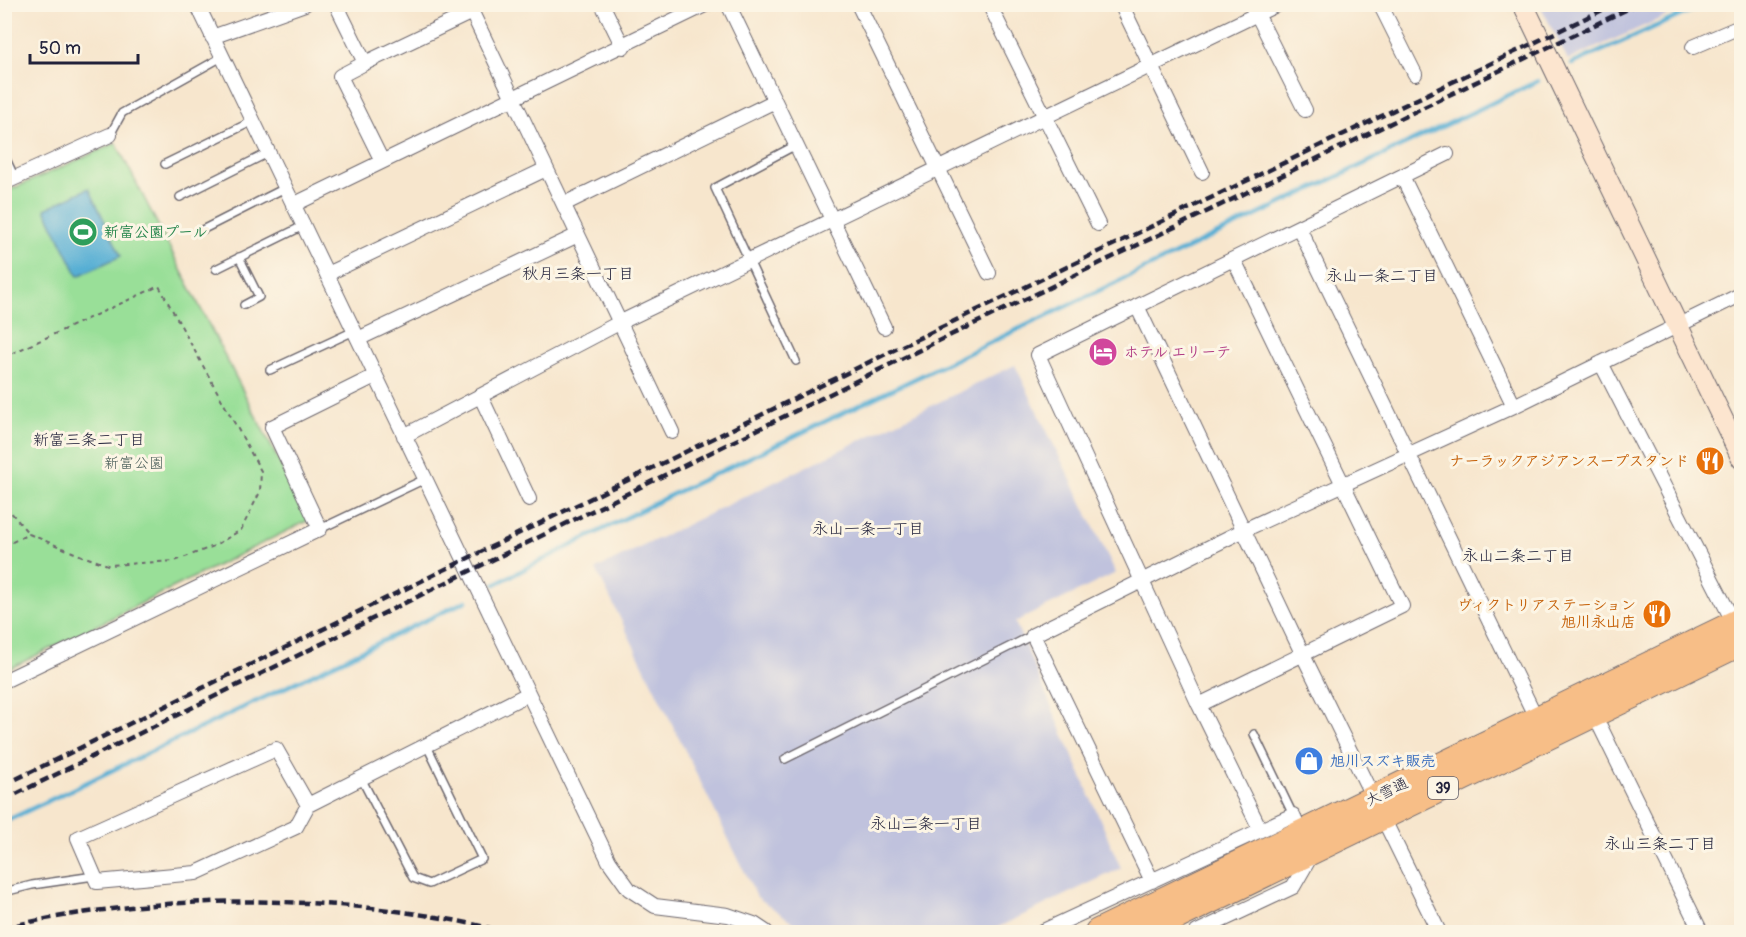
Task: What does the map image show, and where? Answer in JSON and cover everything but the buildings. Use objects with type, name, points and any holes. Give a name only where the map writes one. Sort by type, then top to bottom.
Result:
[{"type":"highway","name":"大雪通","points":[[1542,730],[1594,716],[1739,628]]},
{"type":"highway","name":"大雪通","points":[[1098,933],[1302,834],[1379,808],[1542,730],[1739,628]]},
{"type":"highway","name":"大雪通","points":[[1145,933],[1302,834]]},
{"type":"street","points":[[197,4],[609,861],[628,889],[655,906],[728,915],[754,924],[766,933]]},
{"type":"street","points":[[212,37],[305,4]]},
{"type":"street","points":[[336,4],[365,63]]},
{"type":"street","points":[[602,4],[623,47]]},
{"type":"street","points":[[293,205],[623,47],[707,4]]},
{"type":"street","points":[[728,4],[884,327]]},
{"type":"street","points":[[858,4],[989,273]]},
{"type":"street","points":[[989,4],[1098,224]]},
{"type":"street","points":[[1121,4],[1202,172]]},
{"type":"street","points":[[404,436],[481,398],[619,323],[1151,67],[1254,10],[1278,4]]},
{"type":"street","points":[[1380,4],[1414,74]]},
{"type":"street","points":[[1523,4],[1742,459]]},
{"type":"street","points":[[382,161],[340,76],[470,8],[672,432]]},
{"type":"street","points":[[1254,10],[1305,110]]},
{"type":"street","points":[[1693,46],[1742,26]]},
{"type":"street","points":[[564,204],[775,101]]},
{"type":"street","points":[[10,181],[110,135]]},
{"type":"street","points":[[1260,829],[1199,705],[1038,355],[1447,154]]},
{"type":"street","points":[[327,274],[546,169]]},
{"type":"street","points":[[1402,178],[1514,406]]},
{"type":"street","points":[[1299,228],[1542,730]]},
{"type":"street","points":[[356,335],[578,235]]},
{"type":"street","points":[[1199,705],[1402,606],[1234,260]]},
{"type":"street","points":[[1152,881],[1034,635],[1244,530],[1514,406],[1742,294]]},
{"type":"street","points":[[1137,306],[1303,655],[1439,933]]},
{"type":"street","points":[[1601,363],[1739,628]]},
{"type":"street","points":[[4,681],[320,529],[272,427],[375,376]]},
{"type":"street","points":[[481,398],[529,499]]},
{"type":"street","points":[[308,805],[276,749],[78,838],[97,882],[196,873],[296,827],[308,805],[528,694]]},
{"type":"street","points":[[1594,716],[1701,933]]},
{"type":"street","points":[[1041,933],[1260,829],[1302,834],[1293,887],[1197,933]]},
{"type":"lane","points":[[110,135],[122,113],[222,57]]},
{"type":"lane","points":[[165,164],[253,121]]},
{"type":"lane","points":[[796,145],[715,188],[796,361]]},
{"type":"lane","points":[[180,196],[268,153]]},
{"type":"lane","points":[[4,155],[10,181]]},
{"type":"lane","points":[[198,232],[285,188]]},
{"type":"lane","points":[[216,269],[303,226]]},
{"type":"lane","points":[[239,257],[259,297],[244,305]]},
{"type":"lane","points":[[270,370],[356,335]]},
{"type":"lane","points":[[320,529],[425,479]]},
{"type":"lane","points":[[785,759],[1034,635]]},
{"type":"lane","points":[[1254,734],[1302,834]]},
{"type":"lane","points":[[361,778],[412,878],[429,884],[482,859],[427,746]]},
{"type":"lane","points":[[4,892],[32,885],[94,876]]},
{"type":"path","points":[[4,357],[159,286],[261,471],[260,492],[242,530],[214,546],[175,561],[108,565],[29,534],[4,504]]},
{"type":"path","points":[[4,546],[29,534]]},
{"type":"shaded area","points":[[1540,5],[1691,5],[1568,60]]},
{"type":"shaded area","points":[[1015,365],[1116,573],[1015,622],[1121,868],[988,932],[799,932],[794,923],[757,897],[596,569]]},
{"type":"green space","name":"新富公園","points":[[116,143],[309,520],[5,671],[5,192]]},
{"type":"water","name":"新富公園プール","points":[[89,188],[121,256],[78,276],[45,209]]},
{"type":"waterway","points":[[1572,64],[1706,4]]},
{"type":"waterway","points":[[495,584],[671,495],[1538,81]]},
{"type":"waterway","points":[[4,822],[466,601]]},
{"type":"railway","points":[[4,785],[896,349],[1615,4]]},
{"type":"railway","points":[[4,800],[903,358],[1638,4]]},
{"type":"railway","points":[[4,928],[63,916],[125,908],[255,901],[386,910],[448,919],[506,932]]},
{"type":"place","name":"新富公園プール","points":[[83,232]]},
{"type":"place","name":"ホテル エリーテ","points":[[1103,352]]},
{"type":"place","name":"ナーラックアジアンスープスタンド","points":[[1710,461]]},
{"type":"place","name":"ヴィクトリアステーション 旭川永山店","points":[[1657,614]]},
{"type":"place","name":"旭川スズキ販売","points":[[1309,761]]},
{"type":"district","name":"秋月三条一丁目","points":[[578,274]]},
{"type":"district","name":"永山一条二丁目","points":[[1382,276]]},
{"type":"district","name":"新富三条二丁目","points":[[89,440]]},
{"type":"district","name":"永山一条一丁目","points":[[868,529]]},
{"type":"district","name":"永山二条二丁目","points":[[1518,556]]},
{"type":"district","name":"永山二条一丁目","points":[[926,824]]},
{"type":"district","name":"永山三条二丁目","points":[[1660,844]]}]
